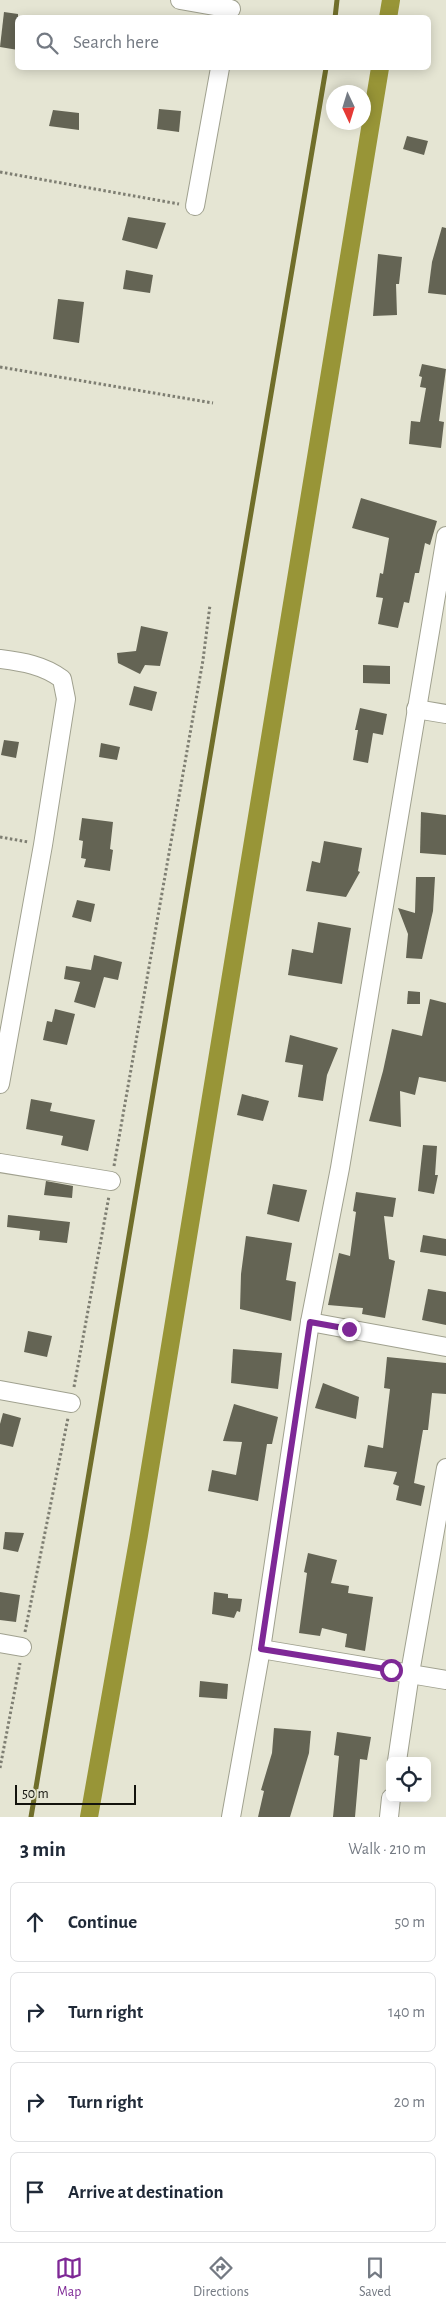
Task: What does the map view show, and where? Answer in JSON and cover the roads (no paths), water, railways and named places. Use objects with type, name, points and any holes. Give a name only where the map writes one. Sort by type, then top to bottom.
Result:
[{"type":"street","points":[[180,0],[231,9]]},
{"type":"street","points":[[195,206],[220,70]]},
{"type":"street","points":[[231,1817],[261,1649],[310,1322],[340,1168],[446,536]]},
{"type":"street","points":[[0,659],[33,664],[52,672],[62,679],[66,699],[43,845],[0,1084]]},
{"type":"street","points":[[416,708],[446,714]]},
{"type":"street","points":[[0,1163],[111,1181]]},
{"type":"street","points":[[310,1322],[446,1348]]},
{"type":"street","points":[[0,1390],[71,1403]]},
{"type":"street","points":[[398,1757],[410,1673],[446,1468]]},
{"type":"street","points":[[0,1643],[22,1647]]},
{"type":"street","points":[[261,1649],[446,1680]]},
{"type":"street","points":[[389,1817],[391,1802]]},
{"type":"waterway","points":[[335,15],[337,0]]},
{"type":"waterway","points":[[388,15],[391,0]]},
{"type":"waterway","points":[[31,1817],[326,70]]},
{"type":"waterway","points":[[89,1817],[139,1535],[380,70]]}]
